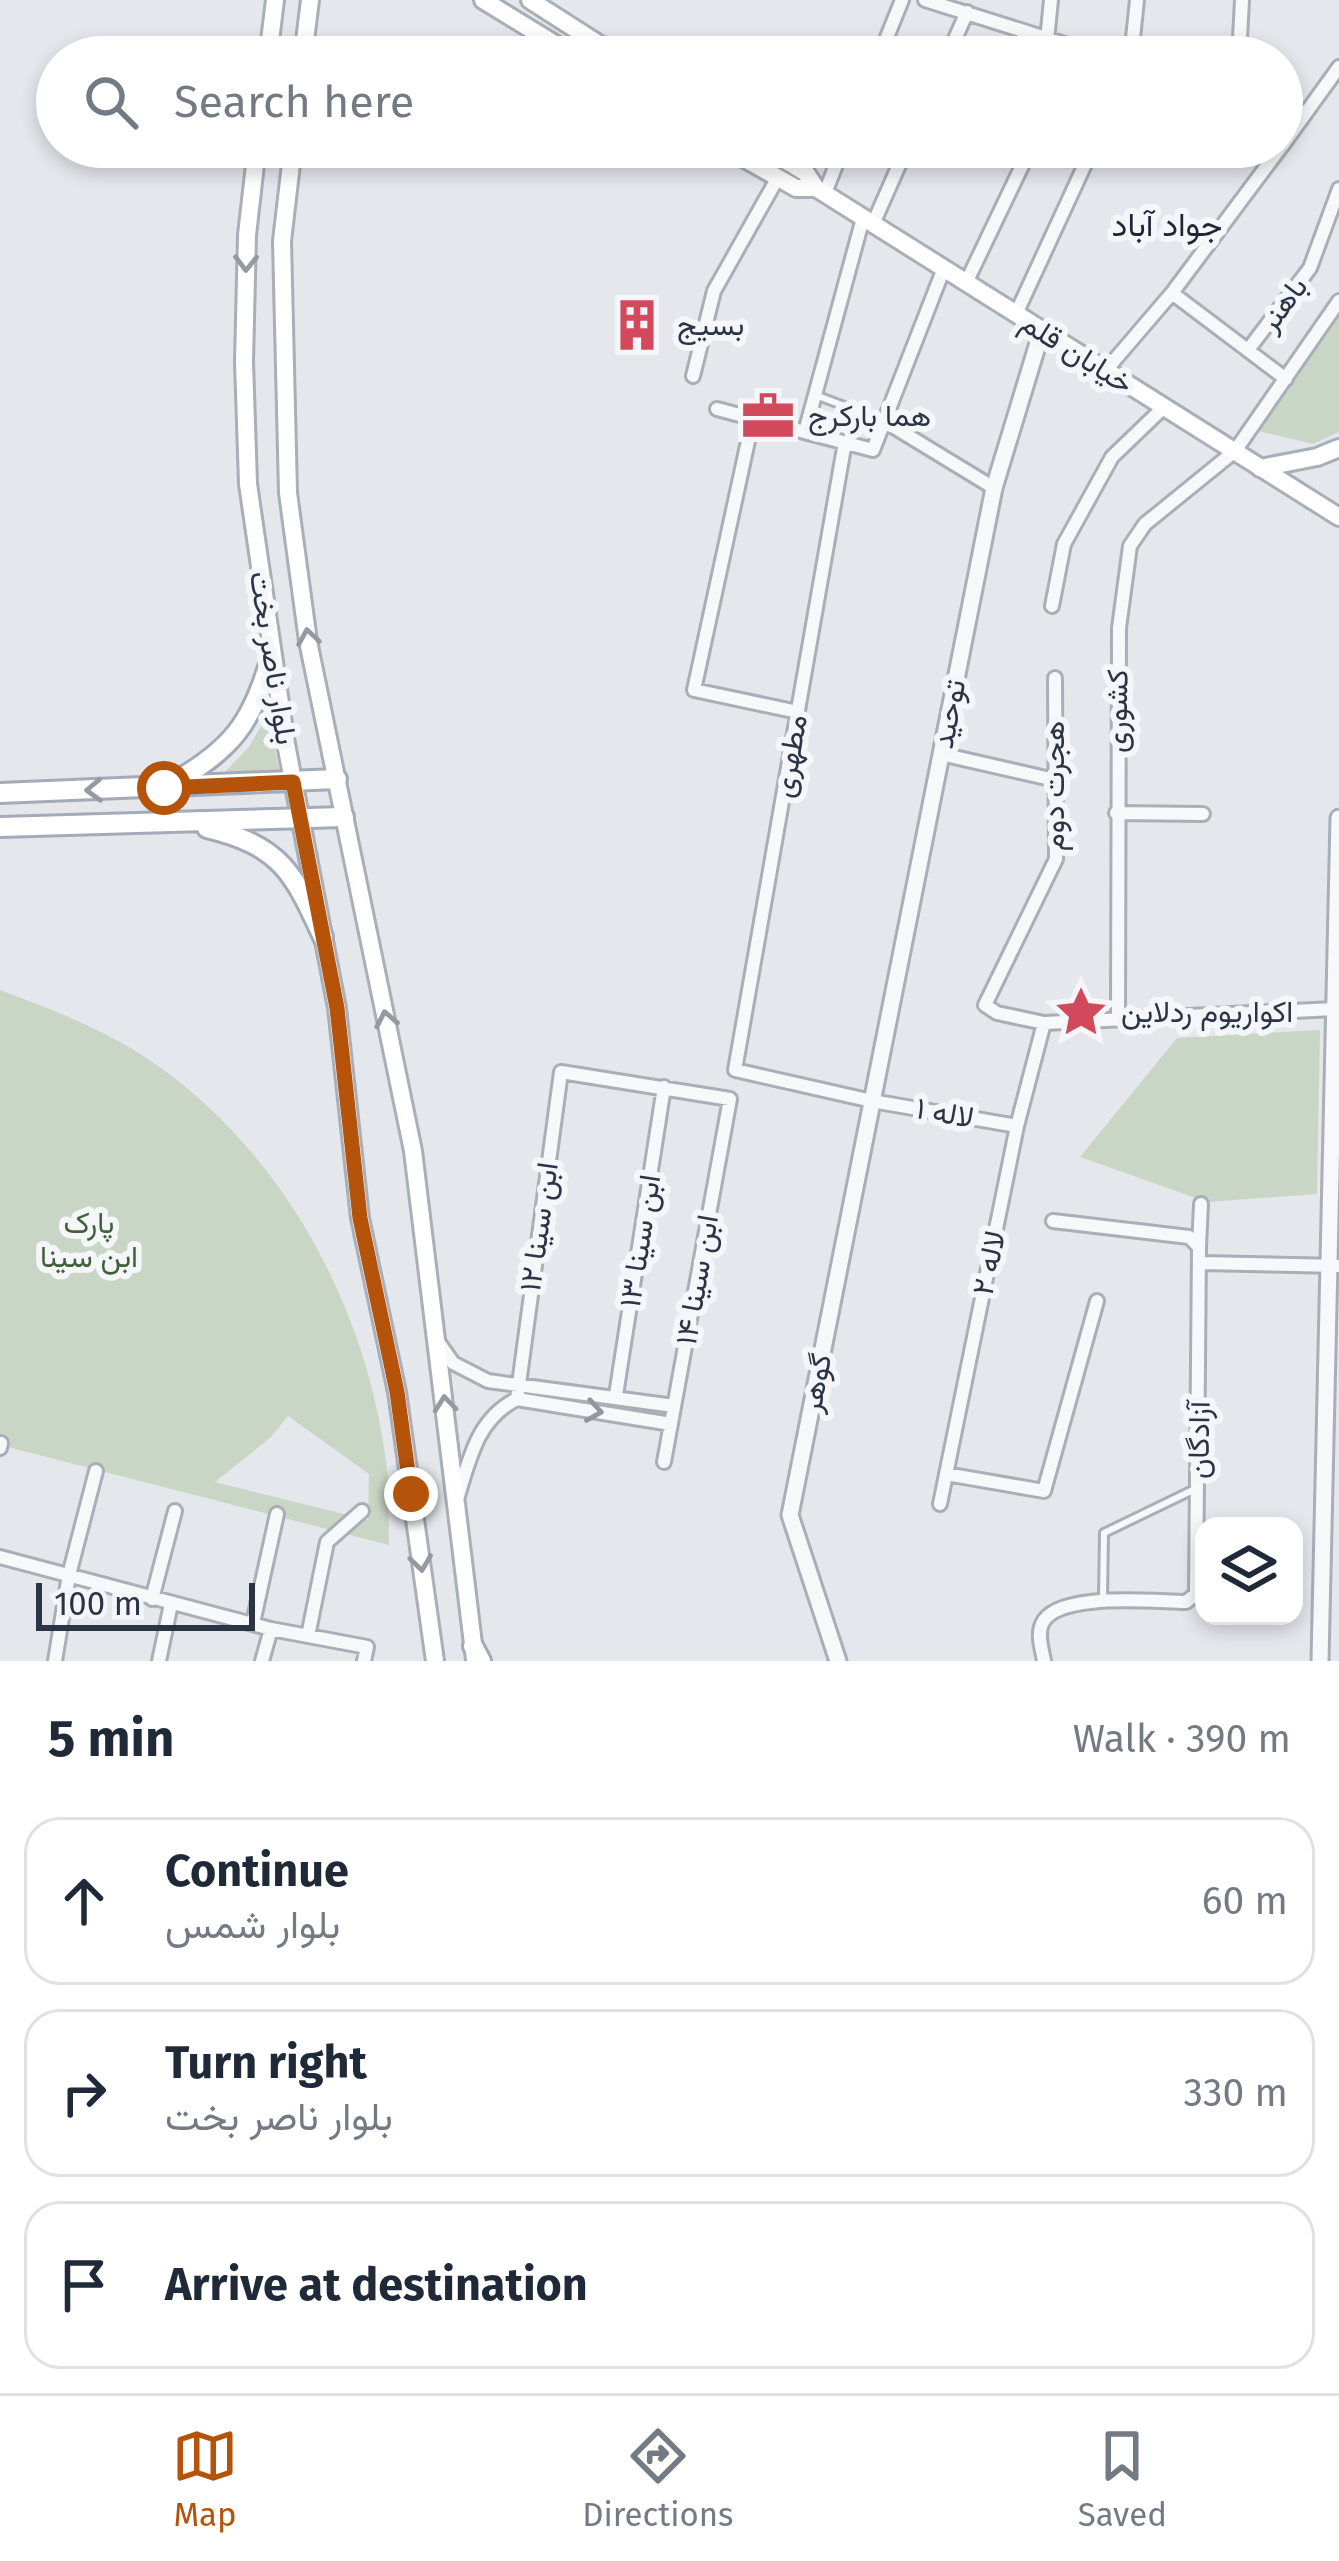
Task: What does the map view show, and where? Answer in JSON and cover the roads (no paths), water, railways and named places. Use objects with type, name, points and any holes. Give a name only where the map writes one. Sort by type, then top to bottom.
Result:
[{"type":"main road","points":[[271,36],[275,0]]},
{"type":"main road","points":[[483,0],[542,36]]},
{"type":"main road","points":[[530,0],[586,36]]},
{"type":"main road","points":[[306,36],[310,1]]},
{"type":"main road","name":"بلوار ناصر بخت","points":[[255,168],[247,235],[244,362],[248,484],[271,657],[337,1008],[360,1218],[397,1392],[435,1661]]},
{"type":"main road","name":"بلوار ناصر بخت","points":[[291,168],[282,241],[288,493],[308,641],[413,1151],[476,1656]]},
{"type":"main road","points":[[759,168],[796,188],[820,191]]},
{"type":"main road","points":[[798,168],[820,191]]},
{"type":"main road","name":"خیابان قلم","points":[[820,191],[1339,517]]},
{"type":"main road","points":[[1260,468],[1317,458],[1339,448]]},
{"type":"main road","points":[[164,788],[236,738],[259,699],[271,657]]},
{"type":"main road","points":[[0,793],[337,779]]},
{"type":"main road","points":[[0,827],[344,817]]},
{"type":"main road","points":[[185,822],[229,833],[276,859],[296,880],[323,937]]},
{"type":"street","points":[[887,36],[902,0]]},
{"type":"street","points":[[925,0],[975,9],[1038,36]]},
{"type":"street","points":[[1047,36],[1051,0]]},
{"type":"street","points":[[1133,36],[1137,0]]},
{"type":"street","points":[[1240,36],[1242,0]]},
{"type":"street","points":[[959,36],[975,9]]},
{"type":"street","points":[[1303,118],[1339,67]]},
{"type":"street","points":[[820,191],[832,168]]},
{"type":"street","points":[[805,432],[868,221],[896,168]]},
{"type":"street","points":[[966,283],[1021,168]]},
{"type":"street","points":[[1016,314],[1083,168]]},
{"type":"street","points":[[1106,370],[1172,293],[1266,168]]},
{"type":"street","points":[[693,376],[715,291],[777,179]]},
{"type":"street","name":"باهنر","points":[[1249,350],[1310,268],[1339,189]]},
{"type":"street","points":[[717,409],[873,450],[944,268]]},
{"type":"street","points":[[1172,293],[1286,379]]},
{"type":"street","name":"کشوری","points":[[1118,1019],[1119,628],[1130,546],[1145,524],[1234,452],[1339,301]]},
{"type":"street","name":"توحید","points":[[872,1101],[994,488],[1042,330]]},
{"type":"street","points":[[1052,606],[1064,544],[1112,458],[1165,407]]},
{"type":"street","points":[[752,418],[694,690],[798,712]]},
{"type":"street","points":[[884,421],[994,488]]},
{"type":"street","name":"مطهری","points":[[735,1070],[844,442]]},
{"type":"street","name":"هجرت دوم","points":[[1044,1023],[997,1013],[985,1000],[1056,860],[1055,679]]},
{"type":"street","points":[[941,754],[1055,780]]},
{"type":"street","points":[[1116,813],[1203,814]]},
{"type":"street","points":[[1320,1661],[1334,1266],[1339,818]]},
{"type":"street","points":[[1044,1023],[1335,1009]]},
{"type":"street","name":"لاله ۲","points":[[940,1504],[1017,1126],[1044,1023]]},
{"type":"street","name":"لاله ۱","points":[[735,1070],[872,1101],[1017,1126]]},
{"type":"street","name":"ابن سینا ۱۲","points":[[517,1399],[561,1072],[664,1087]]},
{"type":"street","name":"ابن سینا ۱۴","points":[[664,1087],[730,1099],[664,1462]]},
{"type":"street","name":"ابن سینا ۱۳","points":[[616,1395],[664,1087]]},
{"type":"street","name":"گوهر","points":[[838,1661],[790,1514],[872,1101]]},
{"type":"street","name":"آزادگان","points":[[1044,1661],[1042,1623],[1070,1604],[1194,1600],[1202,1263],[1194,1242],[1201,1204]]},
{"type":"street","points":[[1053,1221],[1194,1242]]},
{"type":"street","points":[[1202,1263],[1334,1266]]},
{"type":"street","points":[[946,1474],[1044,1491],[1097,1301]]},
{"type":"street","points":[[439,1342],[453,1363],[488,1381],[674,1406]]},
{"type":"street","points":[[456,1503],[485,1423],[517,1399],[671,1424]]},
{"type":"street","points":[[56,1661],[69,1575],[96,1471]]},
{"type":"street","points":[[152,1599],[176,1511]]},
{"type":"street","points":[[308,1636],[327,1542],[362,1511]]},
{"type":"street","points":[[253,1623],[277,1514]]},
{"type":"street","points":[[0,1557],[366,1654]]},
{"type":"street","points":[[159,1661],[171,1604]]},
{"type":"street","points":[[262,1661],[271,1629]]},
{"type":"lane","points":[[815,394],[884,421]]},
{"type":"lane","points":[[1103,1602],[1104,1534],[1198,1487]]},
{"type":"place","name":"بسیج","points":[[637,325]]},
{"type":"place","name":"هما بارکرج","points":[[768,416]]},
{"type":"place","name":"اکواریوم ردلاین","points":[[1081,1012]]},
{"type":"district","name":"جواد آباد","points":[[1167,224]]},
{"type":"park label","name":"پارک ابن سینا","points":[[89,1240]]}]
